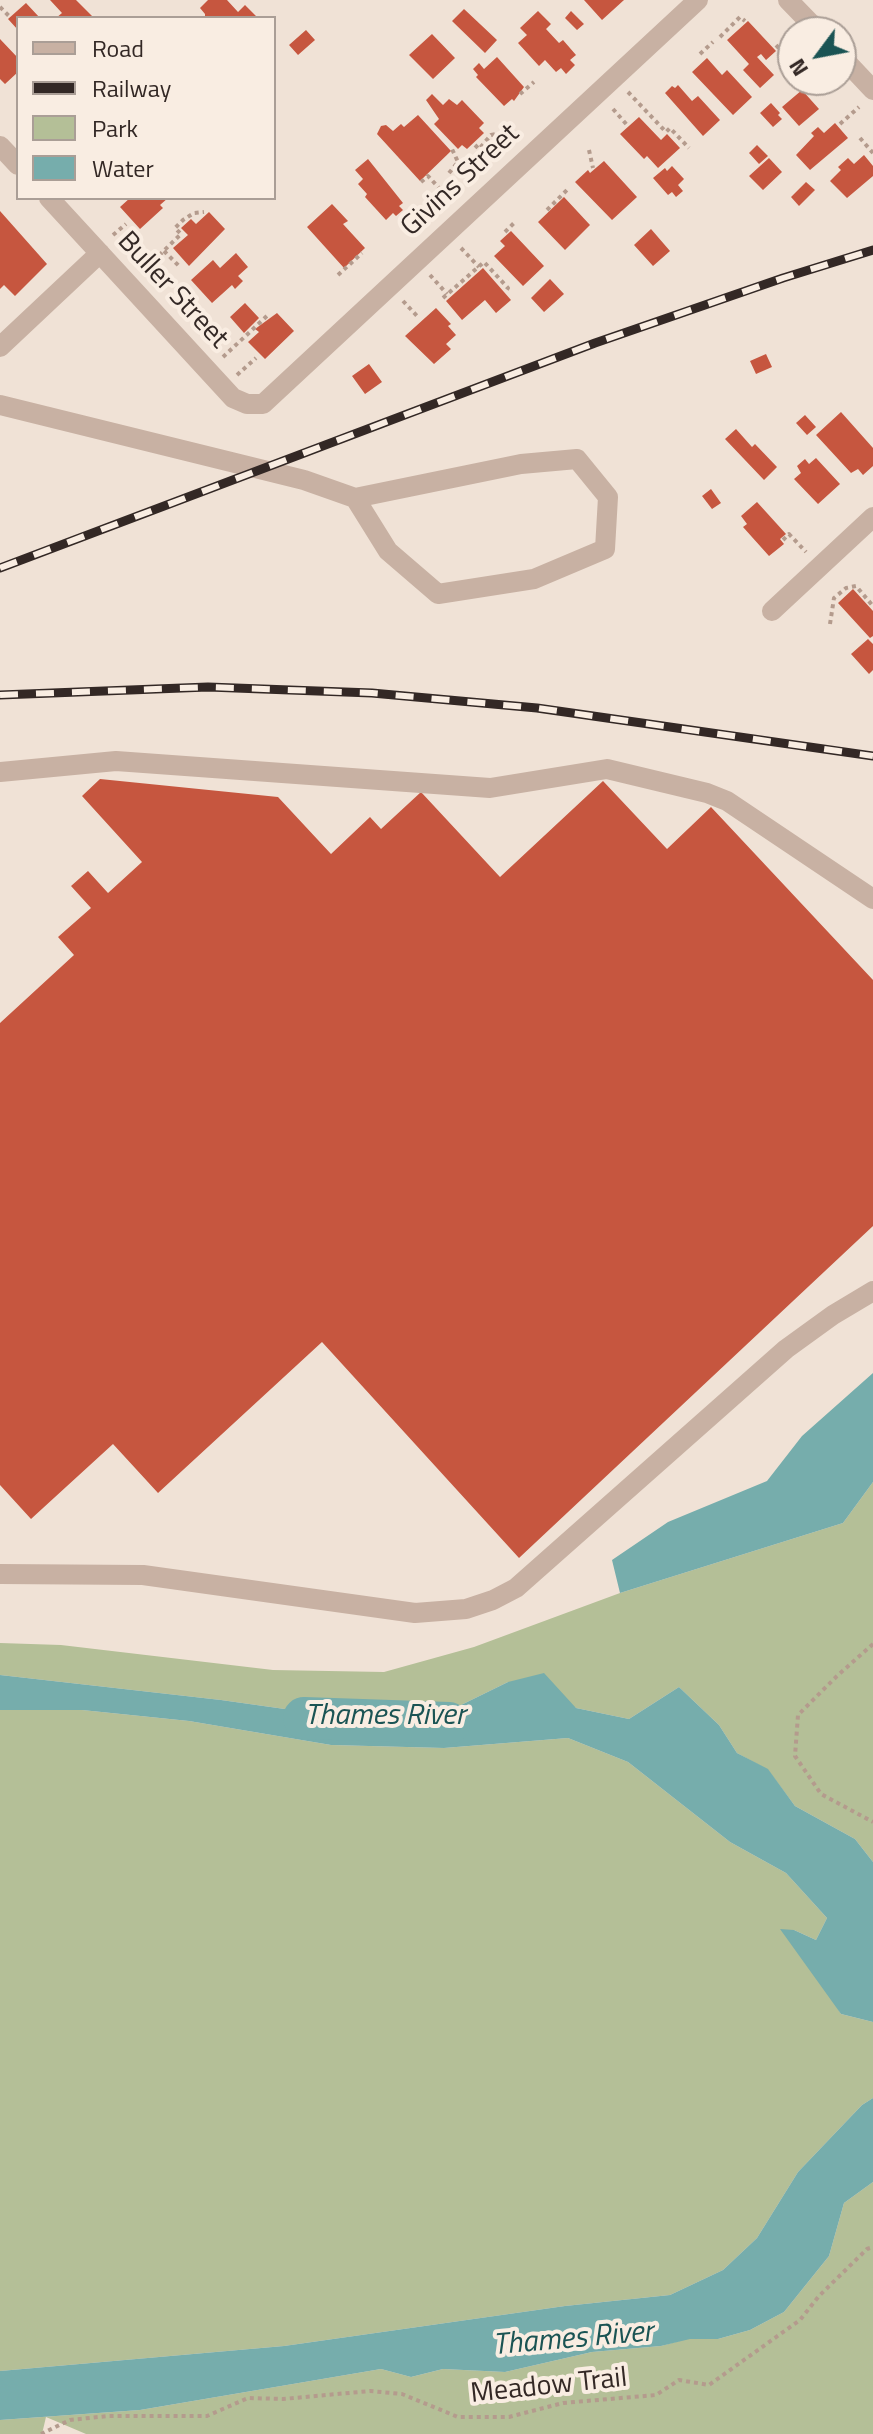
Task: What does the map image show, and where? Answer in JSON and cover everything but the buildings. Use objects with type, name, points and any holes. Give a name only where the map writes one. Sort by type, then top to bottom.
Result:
[{"type":"street","name":"Givins Street","points":[[263,404],[698,0]]},
{"type":"street","points":[[788,0],[804,16]]},
{"type":"street","points":[[0,146],[16,163]]},
{"type":"street","name":"Buller Street","points":[[51,200],[104,246],[233,398],[247,404],[263,404]]},
{"type":"street","points":[[0,347],[104,246]]},
{"type":"street","points":[[0,403],[304,480],[355,498],[521,464],[577,459],[608,497],[605,549],[534,579],[438,594],[388,551],[355,498]]},
{"type":"street","points":[[772,611],[873,517]]},
{"type":"street","points":[[0,772],[116,761],[490,788],[607,769],[707,793],[727,801],[873,899]]},
{"type":"street","points":[[0,1574],[143,1575],[415,1613],[466,1609],[516,1588],[786,1349],[873,1291]]},
{"type":"path","points":[[0,7],[10,17]]},
{"type":"path","points":[[720,37],[740,17],[745,21]]},
{"type":"path","points":[[700,54],[713,42]]},
{"type":"path","points":[[520,94],[534,82]]},
{"type":"path","points":[[626,90],[666,132],[670,128],[689,148]]},
{"type":"path","points":[[840,124],[868,96]]},
{"type":"path","points":[[610,106],[627,125]]},
{"type":"path","points":[[475,145],[479,149],[491,135],[501,133]]},
{"type":"path","points":[[860,138],[873,153],[868,158]]},
{"type":"path","points":[[449,173],[458,162],[452,149]]},
{"type":"path","points":[[589,150],[593,168]]},
{"type":"path","points":[[421,182],[428,176],[456,206]]},
{"type":"path","points":[[547,210],[569,188]]},
{"type":"path","points":[[140,273],[181,234],[175,228],[183,220],[194,213],[204,212]]},
{"type":"path","points":[[505,232],[516,221]]},
{"type":"path","points":[[104,246],[126,224]]},
{"type":"path","points":[[459,245],[479,267]]},
{"type":"path","points":[[164,251],[180,267]]},
{"type":"path","points":[[338,275],[362,253]]},
{"type":"path","points":[[429,274],[445,296],[484,262],[508,288],[506,291]]},
{"type":"path","points":[[171,307],[190,302],[195,297]]},
{"type":"path","points":[[402,299],[418,317]]},
{"type":"path","points":[[221,359],[268,315]]},
{"type":"path","points":[[236,376],[256,358]]},
{"type":"path","points":[[783,540],[789,534],[808,554]]},
{"type":"path","points":[[830,624],[834,598],[846,588],[856,586],[873,606]]},
{"type":"path","points":[[832,588],[838,595]]},
{"type":"path","points":[[873,1644],[798,1715],[795,1756],[821,1794],[873,1822]]},
{"type":"path","name":"Meadow Trail","points":[[41,2434],[70,2420],[95,2417],[207,2416],[248,2398],[283,2399],[370,2391],[402,2394],[458,2417],[509,2417],[563,2403],[656,2395],[679,2380],[709,2385],[800,2320],[819,2296],[867,2249],[873,2247]]},
{"type":"green space","points":[[873,1482],[873,1862],[855,1839],[795,1806],[768,1770],[737,1753],[719,1725],[679,1687],[629,1719],[576,1708],[508,1682],[457,1707],[384,1723],[221,1700],[0,1675],[0,1643],[61,1645],[273,1670],[384,1672],[474,1647],[620,1593],[843,1523]]},
{"type":"green space","points":[[0,1710],[82,1710],[189,1721],[331,1745],[444,1748],[568,1738],[628,1762],[730,1842],[786,1873],[827,1918],[816,1940],[794,1930],[841,2014],[873,2022],[873,2098],[862,2105],[798,2172],[757,2238],[723,2270],[670,2295],[565,2306],[284,2346],[0,2371]]},
{"type":"green space","points":[[873,2182],[873,2434],[86,2434],[46,2417],[42,2434],[0,2434],[0,2420],[140,2410],[381,2369],[411,2377],[443,2369],[505,2372],[592,2352],[661,2346],[690,2338],[718,2339],[750,2330],[784,2312],[829,2256],[844,2203]]},
{"type":"water","points":[[873,1373],[873,1482],[843,1523],[620,1593],[612,1560],[668,1522],[767,1481],[802,1436]]},
{"type":"water","points":[[544,1673],[576,1708],[629,1719],[679,1687],[719,1725],[737,1753],[768,1769],[795,1806],[855,1839],[873,1862],[873,2022],[841,2014],[780,1929],[794,1930],[816,1940],[827,1918],[786,1873],[730,1842],[628,1762],[568,1738],[444,1748],[331,1745],[189,1721],[82,1710],[0,1710],[0,1675],[221,1700],[384,1723],[457,1707],[508,1682]]},
{"type":"water","points":[[873,2098],[873,2182],[844,2203],[829,2256],[784,2312],[750,2330],[718,2339],[690,2339],[661,2346],[592,2352],[505,2372],[443,2369],[411,2377],[381,2369],[140,2410],[0,2420],[0,2371],[284,2346],[565,2306],[670,2295],[723,2270],[757,2238],[798,2172],[862,2105]]},
{"type":"waterway","name":"Thames River","points":[[304,1718],[449,1723]]},
{"type":"railway","points":[[0,568],[595,343],[873,250]]},
{"type":"railway","points":[[0,695],[208,687],[372,693],[537,708],[873,756]]}]
